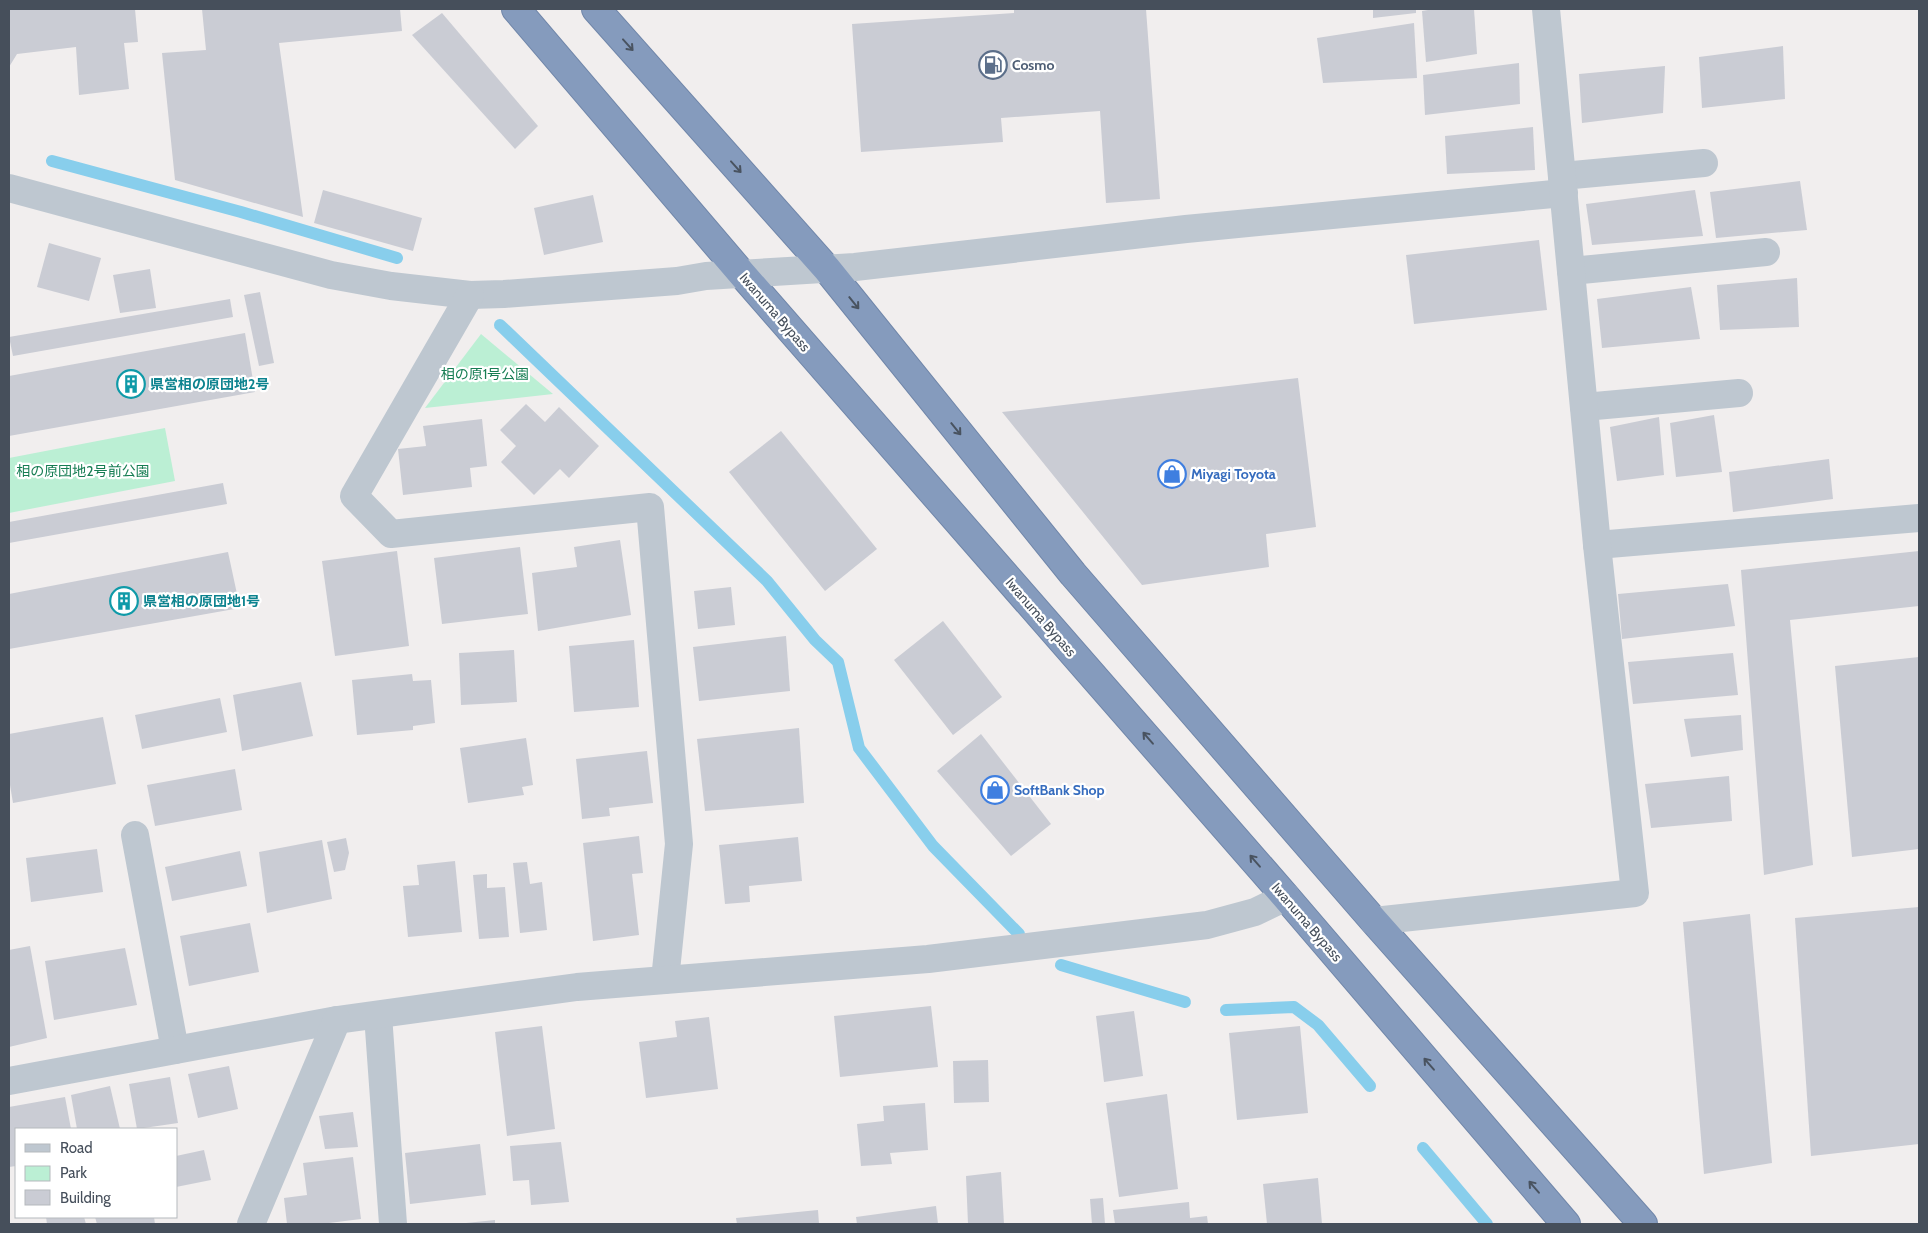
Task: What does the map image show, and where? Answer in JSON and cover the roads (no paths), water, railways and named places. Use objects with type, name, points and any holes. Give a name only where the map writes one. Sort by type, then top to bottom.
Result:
[{"type":"highway","name":"Iwanuma Bypass","points":[[516,9],[742,274],[1286,897],[1566,1224]]},
{"type":"highway","points":[[596,9],[827,269],[1073,574],[1374,921],[1643,1224]]},
{"type":"street","points":[[1374,921],[1635,893],[1597,545],[1546,9]]},
{"type":"street","points":[[9,188],[331,275],[391,286],[470,294],[533,292],[742,274],[827,269],[1563,185],[1704,163]]},
{"type":"street","points":[[1571,271],[1766,252]]},
{"type":"street","points":[[470,294],[354,496],[391,534],[650,507],[679,844],[665,980]]},
{"type":"street","points":[[1584,407],[1739,393]]},
{"type":"street","points":[[1597,545],[1919,518]]},
{"type":"street","points":[[135,835],[175,1050]]},
{"type":"street","points":[[9,1081],[337,1020],[577,987],[928,959],[1207,925],[1256,912],[1286,897]]},
{"type":"street","points":[[378,1015],[392,1224]]},
{"type":"street","points":[[251,1224],[337,1020]]},
{"type":"waterway","points":[[52,161],[241,212],[397,258]]},
{"type":"waterway","points":[[500,325],[767,581],[815,640],[838,662],[859,748],[933,846],[1019,934]]},
{"type":"waterway","points":[[1061,965],[1185,1002]]},
{"type":"waterway","points":[[1226,1010],[1294,1007],[1318,1025],[1370,1086]]},
{"type":"waterway","points":[[1423,1148],[1487,1224]]},
{"type":"place","name":"Cosmo","points":[[993,65]]},
{"type":"place","name":"県営相の原団地2号","points":[[131,384]]},
{"type":"place","name":"Miyagi Toyota","points":[[1172,474]]},
{"type":"place","name":"県営相の原団地1号","points":[[124,601]]},
{"type":"place","name":"SoftBank Shop","points":[[995,790]]},
{"type":"park label","name":"相の原1号公園","points":[[485,374]]},
{"type":"park label","name":"相の原団地2号前公園","points":[[83,471]]}]
